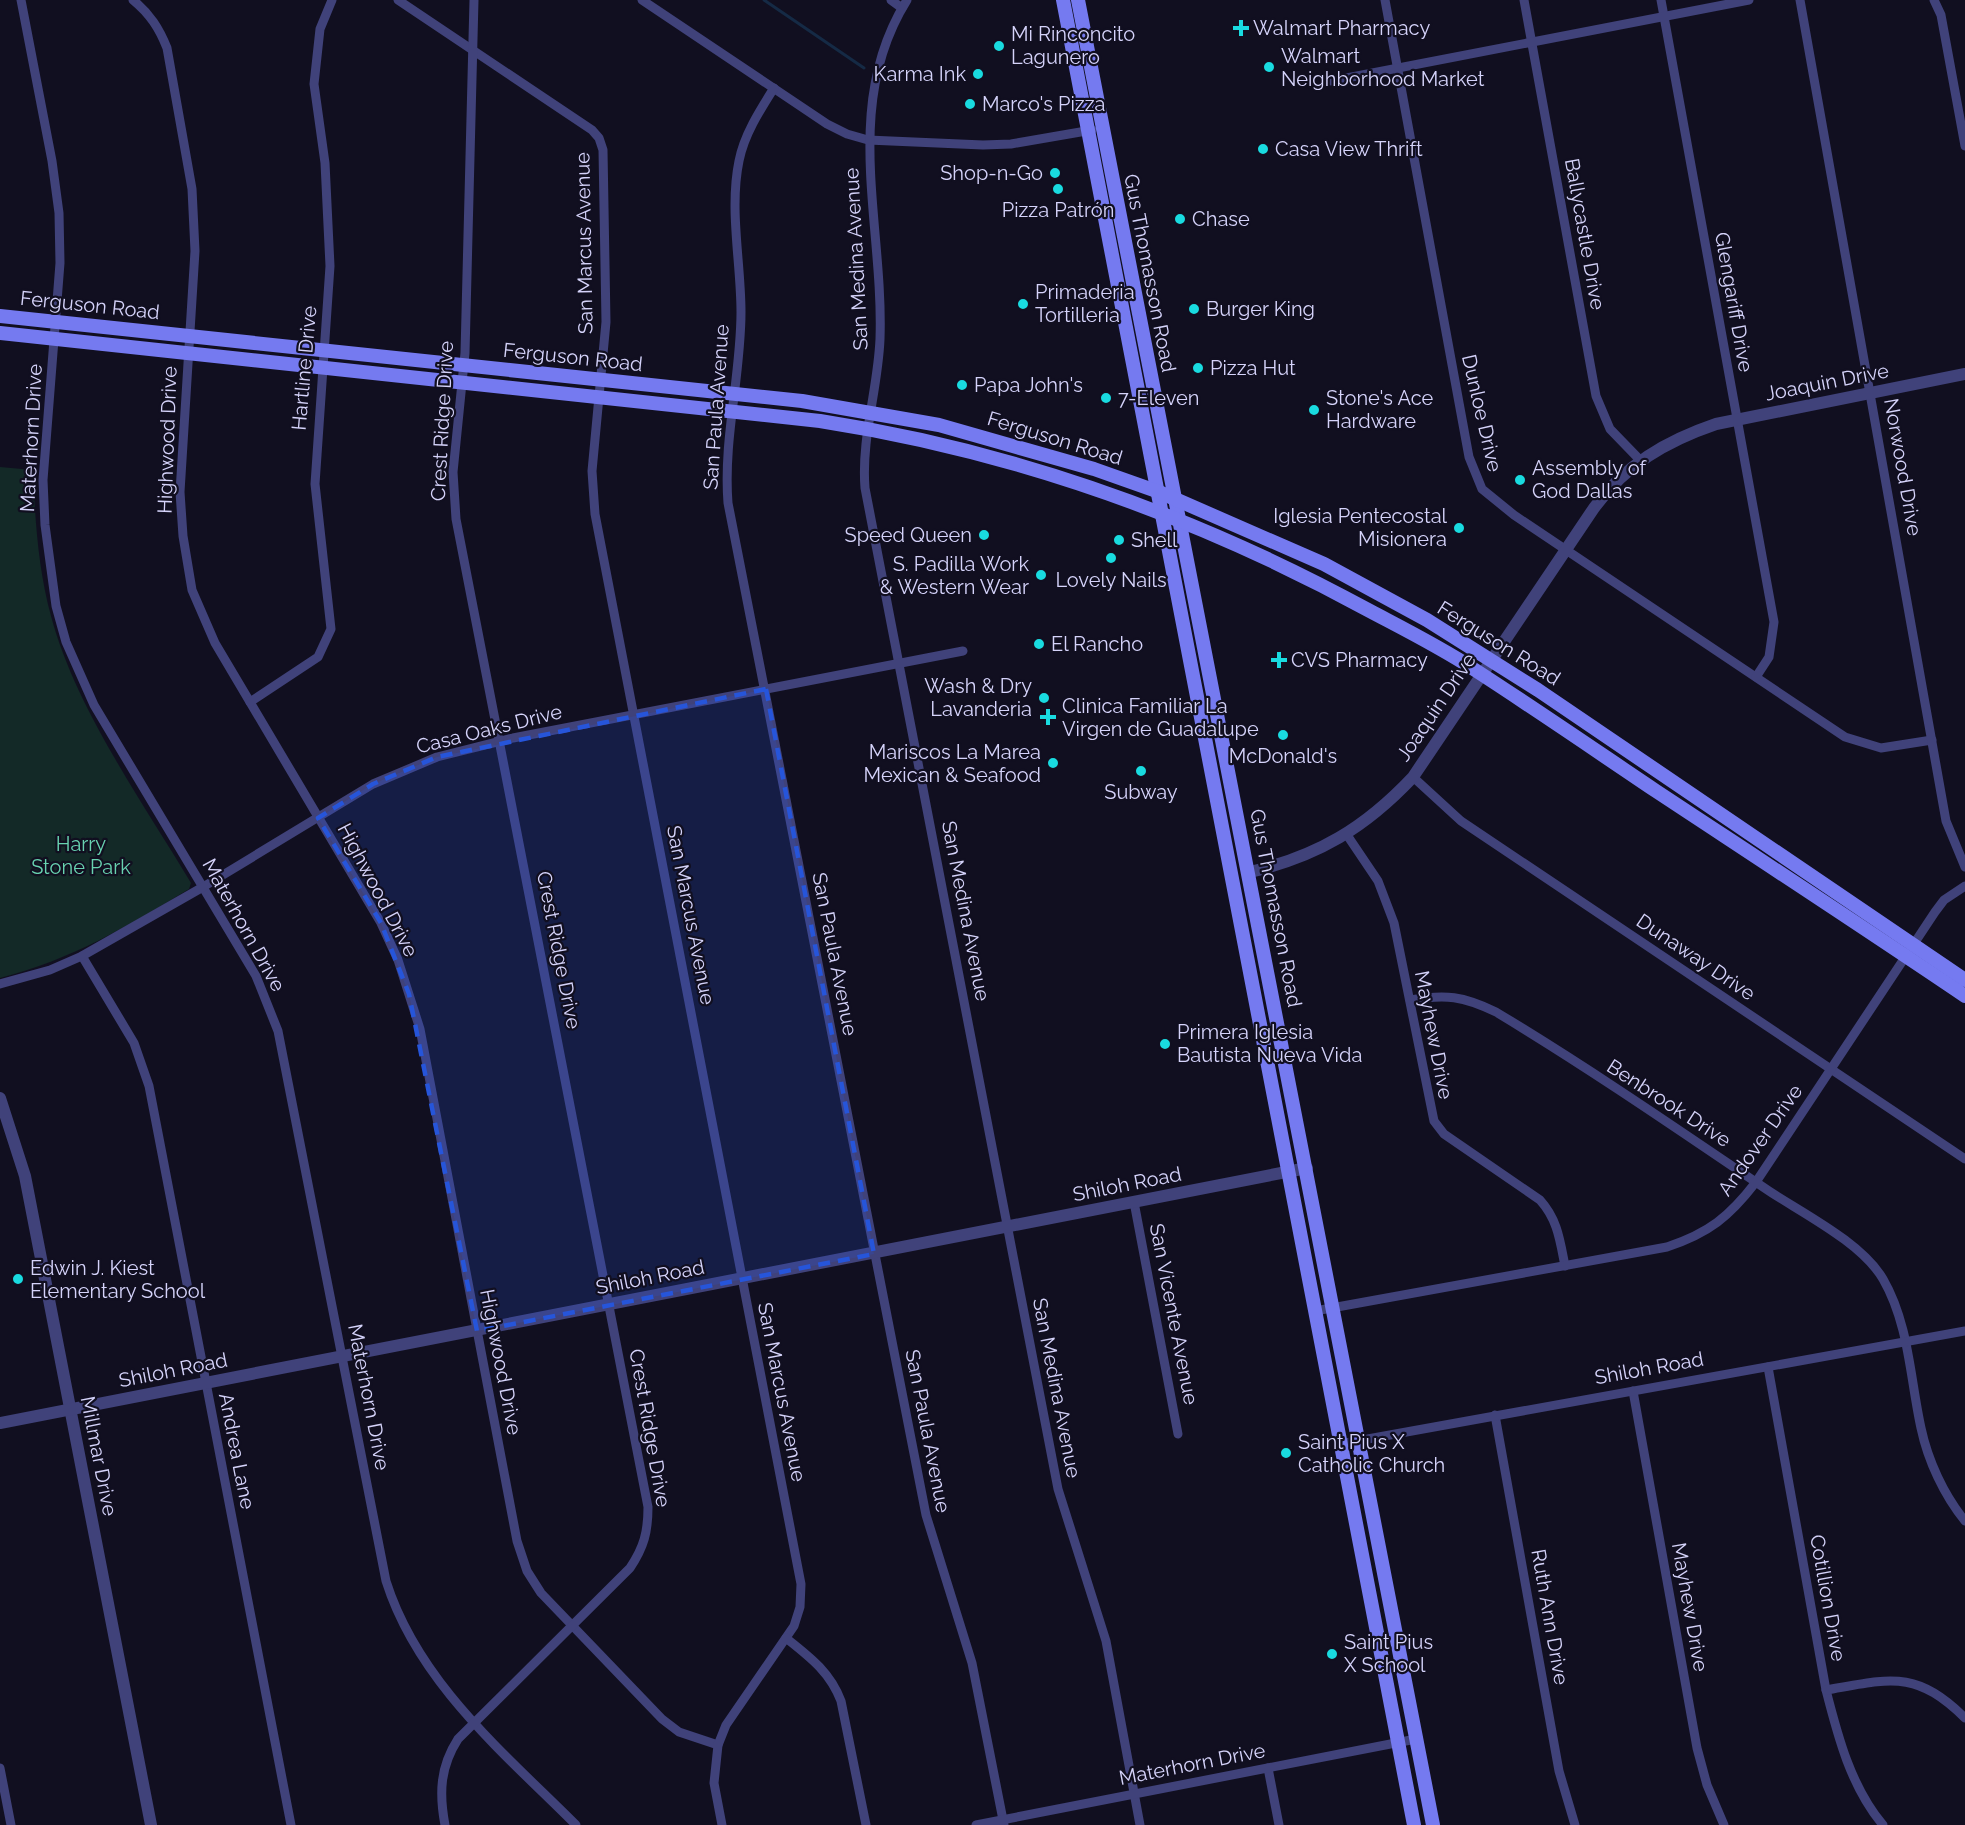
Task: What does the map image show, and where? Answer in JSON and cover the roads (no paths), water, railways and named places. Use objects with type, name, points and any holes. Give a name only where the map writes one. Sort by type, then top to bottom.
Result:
[{"type":"main road","name":"Gus Thomasson Road","points":[[1063,0],[1095,130],[1127,292],[1180,520],[1202,628],[1433,1825]]},
{"type":"main road","name":"Gus Thomasson Road","points":[[1078,0],[1095,130]]},
{"type":"main road","points":[[1067,22],[1082,18]]},
{"type":"main road","name":"Gus Thomasson Road","points":[[1127,292],[1162,512],[1414,1825]]},
{"type":"main road","name":"Ferguson Road","points":[[0,315],[735,393],[871,412],[995,439],[1159,492],[1324,564],[1427,620],[1492,660],[1728,821],[1911,951],[1965,996]]},
{"type":"main road","name":"Ferguson Road","points":[[0,333],[733,411],[868,429],[1026,466],[1162,512],[1315,581],[1438,647],[1720,833],[1911,951],[1965,980]]},
{"type":"main road","points":[[1183,620],[1202,628]]},
{"type":"main road","points":[[1206,737],[1222,734]]},
{"type":"main road","points":[[1720,833],[1728,821]]},
{"type":"main road","points":[[1232,874],[1250,872]]},
{"type":"street","name":"Materhorn Drive","points":[[21,0],[52,161],[58,213],[60,263],[44,451],[43,491],[49,562],[66,642],[94,705],[256,976],[278,1031],[344,1357],[386,1581],[394,1605],[431,1674],[474,1722],[576,1825]]},
{"type":"street","name":"Highwood Drive","points":[[133,0],[146,10],[159,28],[167,48],[192,189],[195,251],[180,492],[188,569],[203,619],[381,923],[410,994],[420,1029],[517,1541],[527,1571],[541,1593],[570,1625],[662,1719],[679,1732],[718,1745]]},
{"type":"street","name":"Hartline Drive","points":[[250,702],[318,657],[331,629],[315,484],[330,266],[330,227],[325,163],[314,84],[320,29],[332,0]]},
{"type":"street","points":[[398,0],[473,49]]},
{"type":"street","name":"Crest Ridge Drive","points":[[445,1825],[441,1803],[442,1777],[446,1757],[458,1739],[570,1625],[630,1568],[648,1535],[648,1507],[456,519],[453,472],[464,365],[474,0]]},
{"type":"street","points":[[642,0],[827,124],[847,134],[868,140],[996,146],[1095,130]]},
{"type":"street","points":[[891,0],[904,4]]},
{"type":"street","name":"Dunloe Drive","points":[[1386,0],[1474,473],[1482,489],[1493,501],[1845,737],[1881,748],[1932,740]]},
{"type":"street","name":"Ballycastle Drive","points":[[1524,0],[1596,396],[1610,429],[1640,460]]},
{"type":"street","name":"Glengariff Drive","points":[[1661,0],[1774,622],[1769,657],[1756,677]]},
{"type":"street","points":[[1331,81],[1749,0]]},
{"type":"street","name":"Norwood Drive","points":[[1800,0],[1872,393],[1946,821],[1965,867]]},
{"type":"street","points":[[1934,0],[1941,15],[1965,146]]},
{"type":"street","name":"San Medina Avenue","points":[[904,4],[893,22],[877,72],[868,140],[880,337],[863,467],[865,488],[1058,1489],[1106,1641],[1140,1825]]},
{"type":"street","name":"San Marcus Avenue","points":[[473,49],[599,138],[603,150],[606,322],[592,471],[593,498],[801,1584],[800,1607],[794,1626],[726,1725],[718,1745],[714,1783],[722,1825]]},
{"type":"street","name":"San Paula Avenue","points":[[774,88],[744,143],[736,189],[741,321],[726,476],[728,503],[926,1515],[972,1663],[1003,1822]]},
{"type":"street","name":"Joaquin Drive","points":[[1250,872],[1286,863],[1347,835],[1371,817],[1413,777],[1608,489],[1640,460],[1693,432],[1737,420],[1965,374]]},
{"type":"street","name":"Casa Oaks Drive","points":[[0,984],[50,970],[82,956],[203,887],[373,784],[437,757],[500,741],[963,651]]},
{"type":"street","name":"Dunaway Drive","points":[[1413,777],[1461,821],[1965,1159]]},
{"type":"street","name":"Mayhew Drive","points":[[1347,835],[1378,881],[1394,923],[1434,1121],[1444,1134],[1540,1200],[1552,1213],[1558,1227],[1565,1266]]},
{"type":"street","name":"Andover Drive","points":[[1315,1311],[1667,1247],[1692,1239],[1723,1220],[1756,1182],[1944,900],[1965,886]]},
{"type":"street","name":"Andrea Lane","points":[[82,956],[134,1043],[143,1064],[291,1825]]},
{"type":"street","name":"Benbrook Drive","points":[[1410,1000],[1450,996],[1472,1001],[1496,1012],[1846,1242],[1863,1257],[1882,1277],[1892,1297],[1906,1342],[1921,1431],[1932,1463],[1946,1492],[1965,1521]]},
{"type":"street","name":"Millmar Drive","points":[[0,1098],[25,1176],[151,1825]]},
{"type":"street","name":"Shiloh Road","points":[[0,1423],[1307,1168]]},
{"type":"street","name":"San Vicente Avenue","points":[[1134,1202],[1178,1434]]},
{"type":"street","name":"Shiloh Road","points":[[1340,1444],[1965,1331]]},
{"type":"street","name":"Cotillion Drive","points":[[1768,1367],[1826,1690],[1837,1735],[1850,1772],[1883,1825]]},
{"type":"street","name":"Mayhew Drive","points":[[1633,1391],[1697,1748],[1707,1785],[1724,1825]]},
{"type":"street","name":"Ruth Ann Drive","points":[[1495,1415],[1559,1771],[1575,1825]]},
{"type":"street","points":[[1372,1608],[1390,1605]]},
{"type":"street","points":[[786,1638],[818,1664],[835,1684],[841,1701],[866,1825]]},
{"type":"street","points":[[1826,1690],[1882,1680],[1917,1683],[1935,1691],[1965,1718]]},
{"type":"street","name":"Materhorn Drive","points":[[976,1825],[1003,1822],[1416,1739]]},
{"type":"street","points":[[0,1768],[11,1825]]},
{"type":"street","points":[[1268,1768],[1279,1825]]},
{"type":"waterway","points":[[764,0],[864,68]]},
{"type":"place","name":"Walmart Pharmacy","points":[[1241,28]]},
{"type":"place","name":"Mi Rinconcito Lagunero","points":[[999,46]]},
{"type":"place","name":"Walmart Neighborhood Market","points":[[1269,67]]},
{"type":"place","name":"Karma Ink","points":[[978,74]]},
{"type":"place","name":"Marco's Pizza","points":[[970,104]]},
{"type":"place","name":"Casa View Thrift","points":[[1263,149]]},
{"type":"place","name":"Shop-n-Go","points":[[1055,173]]},
{"type":"place","name":"Pizza Patrón","points":[[1058,189]]},
{"type":"place","name":"Chase","points":[[1180,219]]},
{"type":"place","name":"Primaderia Tortilleria","points":[[1023,304]]},
{"type":"place","name":"Burger King","points":[[1194,309]]},
{"type":"place","name":"Pizza Hut","points":[[1198,368]]},
{"type":"place","name":"Papa John's","points":[[962,385]]},
{"type":"place","name":"7-Eleven","points":[[1106,398]]},
{"type":"place","name":"Stone's Ace Hardware","points":[[1314,410]]},
{"type":"place","name":"Assembly of God Dallas","points":[[1520,480]]},
{"type":"place","name":"Iglesia Pentecostal Misionera","points":[[1459,528]]},
{"type":"place","name":"Speed Queen","points":[[984,535]]},
{"type":"place","name":"Shell","points":[[1119,540]]},
{"type":"place","name":"Lovely Nails","points":[[1111,558]]},
{"type":"place","name":"S. Padilla Work & Western Wear","points":[[1041,575]]},
{"type":"place","name":"El Rancho","points":[[1039,644]]},
{"type":"place","name":"CVS Pharmacy","points":[[1279,660]]},
{"type":"place","name":"Wash & Dry Lavanderia","points":[[1044,698]]},
{"type":"place","name":"Clinica Familiar La Virgen de Guadalupe","points":[[1048,717]]},
{"type":"place","name":"McDonald's","points":[[1283,735]]},
{"type":"place","name":"Mariscos La Marea Mexican & Seafood","points":[[1053,763]]},
{"type":"place","name":"Subway","points":[[1141,771]]},
{"type":"place","name":"Primera Iglesia Bautista Nueva Vida","points":[[1165,1044]]},
{"type":"place","name":"Edwin J. Kiest Elementary School","points":[[18,1279]]},
{"type":"place","name":"Saint Pius X Catholic Church","points":[[1286,1453]]},
{"type":"place","name":"Saint Pius X School","points":[[1332,1654]]},
{"type":"park label","name":"Harry Stone Park","points":[[81,856]]}]
